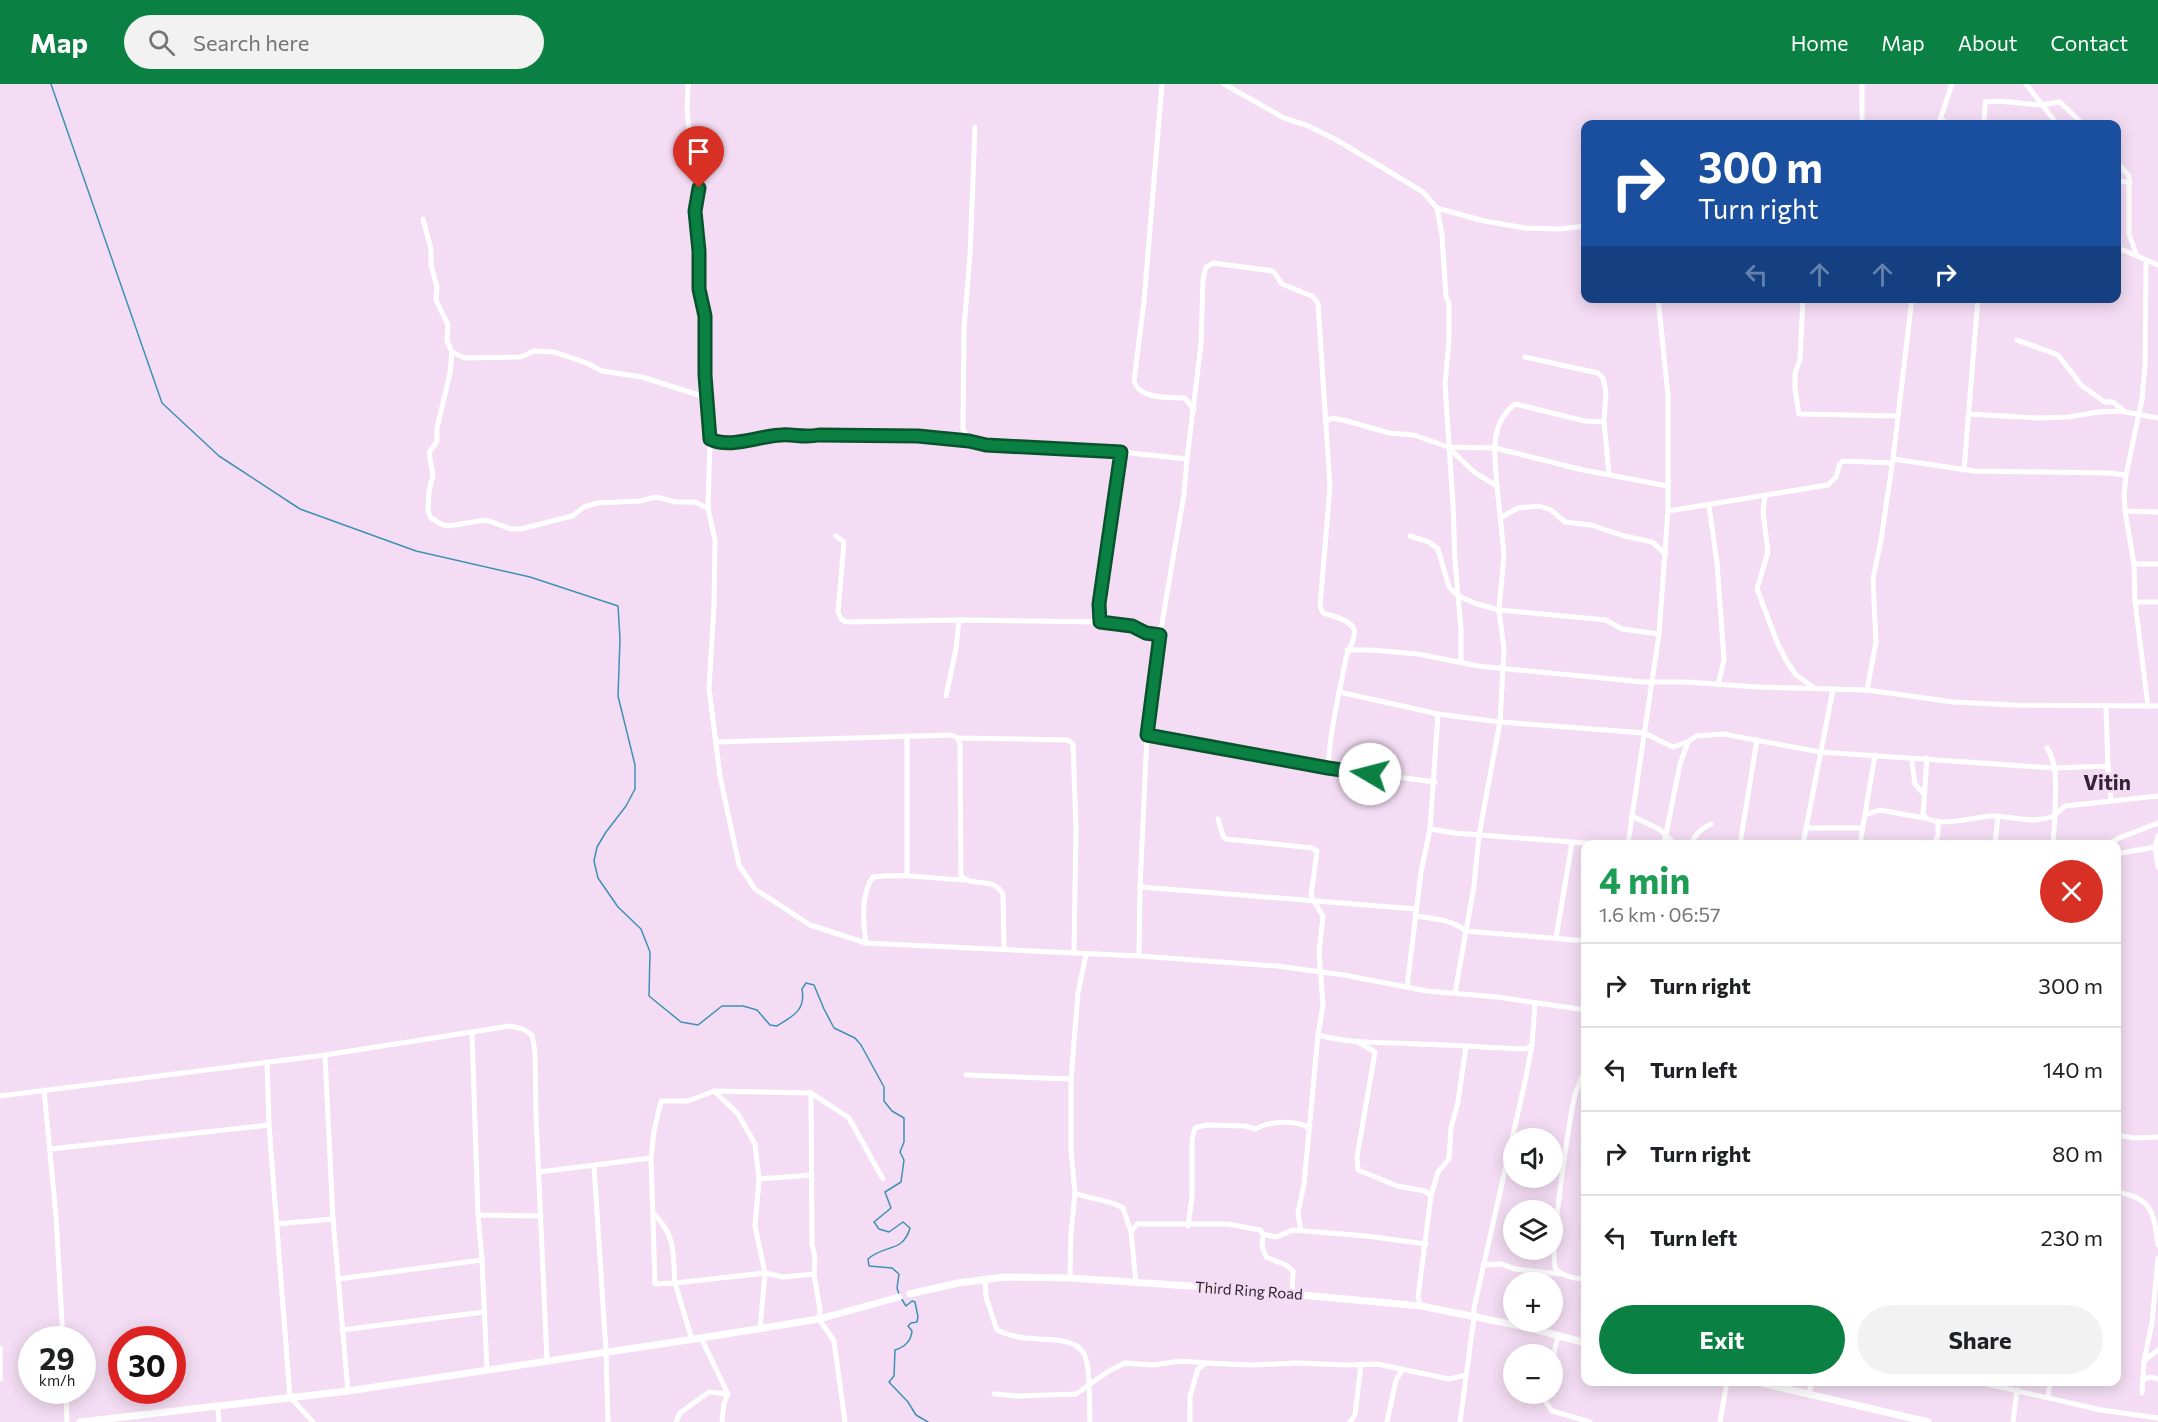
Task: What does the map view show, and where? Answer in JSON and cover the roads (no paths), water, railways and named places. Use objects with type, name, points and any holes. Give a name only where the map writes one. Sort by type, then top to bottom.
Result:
[{"type":"street","points":[[688,84],[687,110],[692,148],[699,173],[695,211],[699,251],[699,289],[705,316],[705,375],[710,439],[708,508],[715,540],[709,688],[720,776],[739,865],[754,889],[810,925],[866,943],[1139,956],[1277,966],[1407,987],[1581,1009]]},
{"type":"street","points":[[1162,84],[1134,381],[1137,388],[1144,394],[1185,398],[1194,410]]},
{"type":"street","points":[[1224,84],[1284,118],[1306,125],[1335,139],[1423,192],[1437,208],[1442,235],[1446,296],[1449,303],[1449,341],[1445,384],[1461,661]]},
{"type":"street","points":[[1862,84],[1862,120]]},
{"type":"street","points":[[1940,120],[1952,84]]},
{"type":"street","points":[[2026,84],[2040,105],[2054,120]]},
{"type":"street","points":[[1984,120],[1985,102],[2000,101],[2040,105],[2060,102],[2080,120]]},
{"type":"street","points":[[969,441],[963,429],[964,328],[970,255],[975,128]]},
{"type":"street","points":[[2121,167],[2129,176],[2129,234],[2137,256]]},
{"type":"street","points":[[2121,181],[2130,183]]},
{"type":"street","points":[[1437,208],[1526,228],[1558,229],[1581,227]]},
{"type":"street","points":[[423,219],[430,249],[430,265],[436,287],[436,300],[448,325],[447,341],[452,352],[450,373],[437,428],[437,441],[429,453],[433,476],[429,491],[428,512],[431,518],[448,526],[486,520],[511,529],[521,529],[572,516],[584,507],[598,503],[640,501],[656,497],[676,502],[695,502],[708,508]]},
{"type":"street","points":[[2121,249],[2158,265]]},
{"type":"street","points":[[2146,261],[2145,366],[2142,399],[2126,475],[2125,511],[2134,564],[2134,602],[2148,706]]},
{"type":"street","points":[[1139,956],[1147,735],[1160,635],[1184,494],[1201,344],[1203,279],[1206,267],[1213,263],[1273,271],[1282,284],[1316,299],[1317,303],[1330,487],[1320,606],[1323,613],[1346,621],[1353,627],[1354,634],[1347,650],[1328,768]]},
{"type":"street","points":[[1629,840],[1653,682],[1666,554],[1668,394],[1659,303]]},
{"type":"street","points":[[1803,303],[1800,359],[1795,374],[1799,414],[1897,416]]},
{"type":"street","points":[[1867,690],[1875,642],[1873,579],[1892,461],[1911,303]]},
{"type":"street","points":[[1964,470],[1978,303]]},
{"type":"street","points":[[2017,340],[2058,354],[2088,392],[2105,402],[2113,402],[2119,408],[2138,416]]},
{"type":"street","points":[[452,352],[465,358],[521,357],[534,351],[554,352],[587,363],[602,371],[642,377],[708,398]]},
{"type":"street","points":[[1525,357],[1598,373],[1603,378],[1606,392],[1604,422],[1609,474]]},
{"type":"street","points":[[1455,993],[1474,886],[1479,835],[1500,722],[1504,649],[1499,610],[1504,554],[1497,486],[1496,430],[1504,412],[1515,404],[1585,421],[1604,422]]},
{"type":"street","points":[[1968,414],[2038,418],[2120,411],[2158,418]]},
{"type":"street","points":[[1325,422],[1332,418],[1347,421],[1389,433],[1414,435],[1448,447],[1495,448],[1583,470],[1668,486]]},
{"type":"street","points":[[710,439],[724,444],[784,435],[804,438],[819,435],[918,436],[986,445],[1121,452],[1187,459]]},
{"type":"street","points":[[1448,447],[1474,472],[1497,486]]},
{"type":"street","points":[[1100,622],[1099,604],[1121,452]]},
{"type":"street","points":[[1668,511],[1828,485],[1836,477],[1840,463],[1843,461],[1892,461],[1964,470],[2126,475]]},
{"type":"street","points":[[1765,496],[1763,512],[1768,552],[1757,589],[1777,642],[1791,669],[1815,688]]},
{"type":"street","points":[[1500,518],[1518,508],[1539,506],[1551,510],[1565,522],[1591,525],[1652,542],[1666,554]]},
{"type":"street","points":[[1709,506],[1717,563],[1724,660],[1718,685]]},
{"type":"street","points":[[2125,511],[2158,512]]},
{"type":"street","points":[[836,536],[844,542],[838,612],[841,619],[846,622],[959,620],[1100,622],[1132,626],[1146,633],[1160,635]]},
{"type":"street","points":[[1410,537],[1429,542],[1438,549],[1449,587],[1458,596],[1477,604],[1499,610],[1606,620],[1622,629],[1659,634]]},
{"type":"street","points":[[2134,564],[2158,564]]},
{"type":"street","points":[[2134,602],[2158,602]]},
{"type":"street","points":[[946,696],[956,649],[959,620]]},
{"type":"street","points":[[1347,650],[1418,654],[1479,666],[1653,682],[1867,690],[1953,702],[2106,707],[2158,706]]},
{"type":"street","points":[[1804,840],[1833,689]]},
{"type":"street","points":[[1339,692],[1438,714],[1500,722],[1644,733],[1673,747],[1683,755]]},
{"type":"street","points":[[2106,707],[2111,800]]},
{"type":"street","points":[[1407,987],[1416,909],[1430,829],[1438,714]]},
{"type":"street","points":[[1673,747],[1688,742],[1696,736],[1723,734],[1820,752],[2054,768],[2108,766]]},
{"type":"street","points":[[716,742],[951,735],[958,738],[1068,740],[1073,744],[1076,828],[1074,953]]},
{"type":"street","points":[[1147,735],[1328,768],[1435,782]]},
{"type":"street","points":[[907,736],[907,875]]},
{"type":"street","points":[[958,738],[960,744],[961,876],[966,880]]},
{"type":"street","points":[[1741,840],[1757,740]]},
{"type":"street","points":[[1664,840],[1683,755],[1688,742]]},
{"type":"street","points":[[2047,748],[2053,757],[2054,768],[2053,840]]},
{"type":"street","points":[[1860,840],[1875,755]]},
{"type":"street","points":[[1924,818],[1927,758]]},
{"type":"street","points":[[1912,763],[1915,784],[1924,794]]},
{"type":"street","points":[[1868,814],[1880,810],[1924,818],[1929,821],[1958,822],[1998,816],[2044,820],[2065,806],[2158,796]]},
{"type":"street","points":[[1632,816],[1659,830],[1670,840]]},
{"type":"street","points":[[1995,840],[1998,816]]},
{"type":"street","points":[[1218,819],[1226,839],[1312,848],[1317,851],[1311,896],[1323,915],[1319,952],[1322,1016],[1298,1213],[1301,1231]]},
{"type":"street","points":[[1938,821],[1938,840]]},
{"type":"street","points":[[2116,840],[2158,823]]},
{"type":"street","points":[[1693,840],[1703,828],[1711,824]]},
{"type":"street","points":[[1806,828],[1862,828]]},
{"type":"street","points":[[1430,829],[1581,843]]},
{"type":"street","points":[[1936,840],[1938,836]]},
{"type":"street","points":[[2158,836],[2155,847],[2158,867]]},
{"type":"street","points":[[1556,938],[1572,843]]},
{"type":"street","points":[[2121,853],[2155,847]]},
{"type":"street","points":[[866,943],[864,926],[868,884],[873,877],[907,875],[924,879],[966,880],[994,884],[999,887],[1003,894],[1004,949]]},
{"type":"street","points":[[1140,887],[1416,909]]},
{"type":"street","points":[[1415,916],[1446,920],[1466,931],[1581,940]]},
{"type":"street","points":[[1070,1278],[1075,1193],[1071,1150],[1071,1079],[1078,993],[1086,954]]},
{"type":"street","points":[[1460,1422],[1474,1308],[1532,1045],[1535,1003]]},
{"type":"street","points":[[0,1096],[325,1055],[510,1026],[523,1029],[532,1035],[535,1052],[547,1361]]},
{"type":"street","points":[[472,1032],[478,1215],[487,1369]]},
{"type":"street","points":[[1318,1035],[1358,1042],[1526,1049],[1532,1045]]},
{"type":"street","points":[[1358,1042],[1375,1052],[1357,1157],[1358,1170],[1397,1186],[1425,1191],[1431,1196]]},
{"type":"street","points":[[1421,1306],[1418,1297],[1431,1196],[1438,1172],[1449,1159],[1451,1128],[1458,1102],[1466,1046]]},
{"type":"street","points":[[325,1055],[333,1219],[348,1391]]},
{"type":"street","points":[[267,1062],[269,1125],[290,1397],[313,1422]]},
{"type":"street","points":[[966,1075],[1071,1079]]},
{"type":"street","points":[[1558,1272],[1553,1260],[1558,1204],[1575,1095],[1581,1079]]},
{"type":"street","points":[[44,1090],[56,1216],[62,1326]]},
{"type":"street","points":[[714,1091],[738,1114],[755,1144],[759,1179],[754,1226],[765,1273],[760,1329]]},
{"type":"street","points":[[814,1274],[783,1277],[765,1273],[655,1284],[651,1158],[661,1101],[688,1101],[714,1091],[811,1093],[849,1118],[883,1179]]},
{"type":"street","points":[[811,1093],[814,1274],[820,1310],[819,1319],[834,1341],[845,1422]]},
{"type":"street","points":[[1188,1226],[1192,1197],[1192,1140],[1195,1128],[1206,1125],[1245,1126],[1256,1130],[1268,1123],[1294,1122],[1304,1124],[1310,1129]]},
{"type":"street","points":[[50,1149],[269,1125]]},
{"type":"street","points":[[2121,1136],[2158,1137]]},
{"type":"street","points":[[539,1172],[651,1158]]},
{"type":"street","points":[[594,1166],[606,1351],[608,1422]]},
{"type":"street","points":[[759,1179],[812,1175]]},
{"type":"street","points":[[1075,1193],[1091,1200],[1113,1202],[1123,1208],[1131,1232],[1136,1283]]},
{"type":"street","points":[[2121,1193],[2132,1194],[2149,1206],[2158,1245]]},
{"type":"street","points":[[654,1214],[667,1227],[673,1247],[675,1283],[692,1340]]},
{"type":"street","points":[[478,1215],[542,1216]]},
{"type":"street","points":[[277,1224],[333,1219]]},
{"type":"street","points":[[1131,1232],[1137,1224],[1141,1223],[1188,1226],[1228,1224],[1260,1230],[1263,1234],[1276,1237],[1293,1230],[1426,1244]]},
{"type":"street","points":[[1263,1234],[1262,1246],[1266,1257],[1286,1265],[1293,1271],[1293,1294]]},
{"type":"street","points":[[2142,1393],[2144,1361],[2155,1316],[2158,1258]]},
{"type":"street","points":[[338,1279],[482,1260]]},
{"type":"street","points":[[1483,1265],[1502,1264],[1515,1269],[1543,1272]]},
{"type":"street","points":[[1563,1274],[1581,1279]]},
{"type":"street","name":"Third Ring Road","points":[[910,1294],[1004,1277],[1070,1278],[1421,1306],[1526,1327],[1581,1342]]},
{"type":"street","points":[[985,1279],[986,1297],[998,1330],[1024,1339],[1074,1344],[1083,1352],[1089,1384],[1090,1422]]},
{"type":"street","points":[[80,1422],[218,1408],[348,1391],[692,1340],[819,1319],[910,1294]]},
{"type":"street","points":[[342,1330],[484,1312]]},
{"type":"street","points":[[1556,1344],[1558,1336]]},
{"type":"street","points":[[701,1338],[728,1394],[724,1403],[722,1422]]},
{"type":"street","points":[[0,1348],[0,1378]]},
{"type":"street","points":[[2144,1361],[2158,1350]]},
{"type":"street","points":[[994,1394],[1019,1396],[1077,1394],[1109,1371],[1125,1363],[1152,1365],[1182,1361],[1229,1365],[1377,1364],[1449,1379],[1466,1375]]},
{"type":"street","points":[[1190,1422],[1191,1396],[1197,1362]]},
{"type":"street","points":[[1197,1369],[1206,1363]]},
{"type":"street","points":[[1350,1422],[1355,1415],[1361,1364]]},
{"type":"street","points":[[1387,1422],[1396,1380],[1403,1369]]},
{"type":"street","points":[[2143,1379],[2151,1377],[2158,1379]]},
{"type":"street","points":[[1720,1422],[1726,1386]]},
{"type":"street","points":[[1776,1386],[1928,1422]]},
{"type":"street","points":[[1809,1393],[1811,1386]]},
{"type":"street","points":[[2000,1386],[2101,1410],[2158,1418]]},
{"type":"street","points":[[2048,1397],[2049,1386]]},
{"type":"street","points":[[2013,1422],[2017,1389]]},
{"type":"street","points":[[676,1422],[680,1413],[708,1392],[728,1394]]},
{"type":"street","points":[[66,1404],[67,1422]]},
{"type":"street","points":[[1547,1404],[1552,1411],[1590,1422]]},
{"type":"street","points":[[218,1408],[219,1422]]},
{"type":"waterway","points":[[51,84],[162,403],[219,456],[300,509],[416,551],[530,577],[618,606],[620,639],[618,696],[635,765],[635,789],[597,847],[594,861],[598,878],[618,907],[641,929],[650,952],[649,996],[681,1022],[698,1025],[722,1006],[743,1006],[757,1010],[770,1025],[777,1026],[797,1012],[802,1002],[802,989],[806,983],[814,985],[834,1028],[855,1038],[861,1045],[884,1087],[884,1101],[892,1111],[904,1118],[904,1142],[900,1152],[904,1160],[901,1182],[885,1192],[891,1208],[874,1222],[879,1229],[889,1232],[903,1222],[910,1228],[907,1236],[898,1245],[874,1254],[868,1259],[869,1266],[892,1268],[899,1274],[897,1288],[899,1294]]},
{"type":"waterway","points":[[901,1298],[906,1306],[912,1301],[915,1302],[918,1317],[917,1322],[908,1326],[912,1331],[909,1341],[895,1350],[894,1376],[889,1382],[908,1402],[916,1415],[928,1422]]},
{"type":"district","name":"Vitin","points":[[2107,781]]}]
